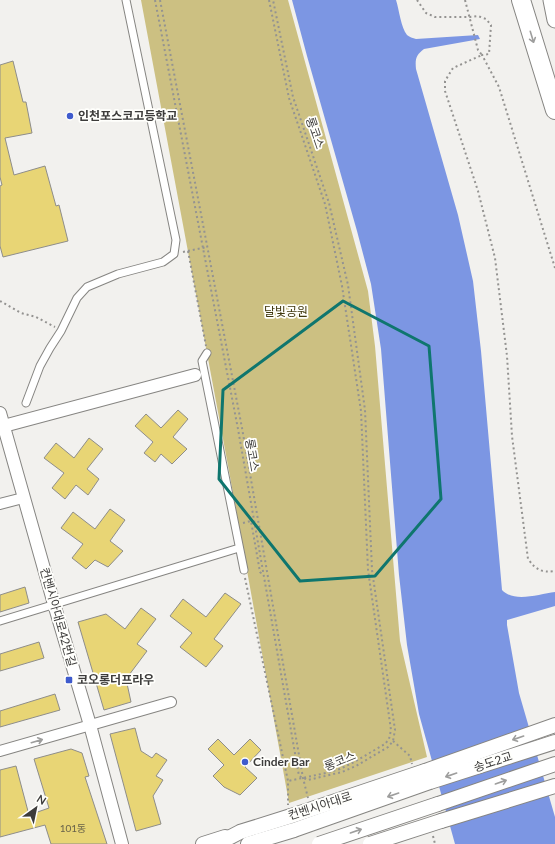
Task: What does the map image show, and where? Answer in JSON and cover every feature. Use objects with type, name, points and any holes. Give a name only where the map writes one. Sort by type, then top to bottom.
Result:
[{"type":"highway","points":[[521,0],[555,110]]},
{"type":"main road","points":[[551,0],[555,20]]},
{"type":"main road","points":[[428,776],[555,725]]},
{"type":"main road","name":"송도2교","points":[[428,776],[555,742]]},
{"type":"main road","name":"송도2교","points":[[319,844],[555,764]]},
{"type":"main road","name":"컨벤시아대로","points":[[244,838],[290,811],[428,776]]},
{"type":"main road","name":"컨벤시아대로","points":[[217,844],[294,830],[428,776]]},
{"type":"main road","points":[[370,844],[555,786]]},
{"type":"main road","points":[[203,844],[244,838]]},
{"type":"street","points":[[26,403],[40,366],[61,331],[77,298],[88,287],[118,274],[163,262],[174,254],[176,240],[126,0]]},
{"type":"street","points":[[207,353],[202,361],[244,570]]},
{"type":"street","points":[[2,426],[195,374]]},
{"type":"street","name":"컨벤시아대로42번길","points":[[0,413],[2,426],[90,725],[122,844]]},
{"type":"street","points":[[0,504],[23,498]]},
{"type":"street","points":[[0,621],[239,548]]},
{"type":"street","points":[[0,752],[171,702]]},
{"type":"path","name":"롱코스","points":[[156,0],[237,422],[298,776],[308,780],[342,772],[356,766],[388,747],[393,741],[395,730],[372,570],[365,410],[348,285],[329,203],[293,97],[273,0]]},
{"type":"path","points":[[160,0],[242,428],[303,778]]},
{"type":"path","points":[[269,0],[289,98],[325,204],[342,286],[361,411],[368,570],[391,730],[389,739],[385,744],[340,769],[288,781]]},
{"type":"path","points":[[417,0],[426,13],[435,17],[478,16],[491,24],[489,54],[453,68],[445,81],[446,91],[478,191],[495,258],[506,356],[512,436],[528,559],[534,568],[546,572],[555,571]]},
{"type":"path","points":[[466,0],[478,50],[499,87],[555,268]]},
{"type":"path","points":[[174,254],[207,247]]},
{"type":"path","points":[[188,251],[207,353]]},
{"type":"path","points":[[0,301],[21,313],[36,317],[61,331]]},
{"type":"path","points":[[242,529],[241,523],[250,521],[260,572],[264,575]]},
{"type":"path","points":[[244,570],[288,781],[290,811]]},
{"type":"highlighted area","points":[[343,301],[429,346],[441,499],[375,576],[300,581],[219,479],[223,390]]},
{"type":"green space","name":"달빛공원","points":[[141,0],[288,0],[368,291],[375,346],[400,641],[427,757],[289,803],[229,471]]},
{"type":"water","points":[[292,0],[396,0],[403,28],[410,37],[416,39],[478,35],[480,39],[424,49],[419,53],[417,58],[416,69],[458,215],[473,281],[481,351],[502,590],[507,594],[520,597],[555,592],[555,606],[507,620],[507,625],[519,693],[555,817],[555,844],[455,844],[419,714],[407,645],[399,575],[381,349],[371,284]]},
{"type":"building","points":[[13,61],[23,102],[26,102],[32,133],[5,138],[14,175],[45,166],[56,206],[59,205],[68,241],[3,257],[0,246],[0,186],[2,185],[0,177],[0,65]]},
{"type":"building","points":[[178,410],[188,419],[173,437],[187,449],[172,464],[161,454],[155,462],[144,453],[153,442],[135,426],[146,414],[161,428]]},
{"type":"building","points":[[89,438],[103,449],[87,469],[99,479],[88,495],[76,485],[65,499],[52,488],[64,473],[44,458],[56,443],[74,458]]},
{"type":"building","points":[[110,509],[125,520],[110,541],[123,551],[108,567],[95,560],[86,569],[72,558],[83,544],[61,528],[73,512],[95,529]]},
{"type":"building","points":[[25,587],[29,603],[0,612],[0,595]]},
{"type":"building","points":[[225,593],[241,604],[214,639],[223,646],[206,667],[180,647],[192,633],[170,616],[183,599],[206,617]]},
{"type":"building","points":[[141,608],[156,619],[137,644],[147,651],[126,679],[131,702],[104,710],[78,622],[106,614],[125,629]]},
{"type":"building","points":[[39,642],[44,658],[0,671],[0,654]]},
{"type":"building","points":[[55,694],[60,710],[0,727],[0,711]]},
{"type":"building","points":[[135,728],[141,751],[152,758],[156,753],[167,760],[156,776],[163,780],[153,796],[161,824],[136,831],[110,734]]},
{"type":"building","points":[[218,739],[234,755],[250,739],[261,750],[245,767],[257,778],[240,795],[224,787],[213,776],[224,765],[208,749]]},
{"type":"building","points":[[71,749],[82,753],[89,776],[85,777],[107,844],[51,844],[45,825],[0,837],[0,770],[16,766],[29,815],[49,808],[34,759]]},
{"type":"place","name":"인천포스코고등학교","points":[[70,116]]},
{"type":"place","name":"코오롱더프라우","points":[[69,680]]},
{"type":"place","name":"Cinder Bar","points":[[245,762]]}]
